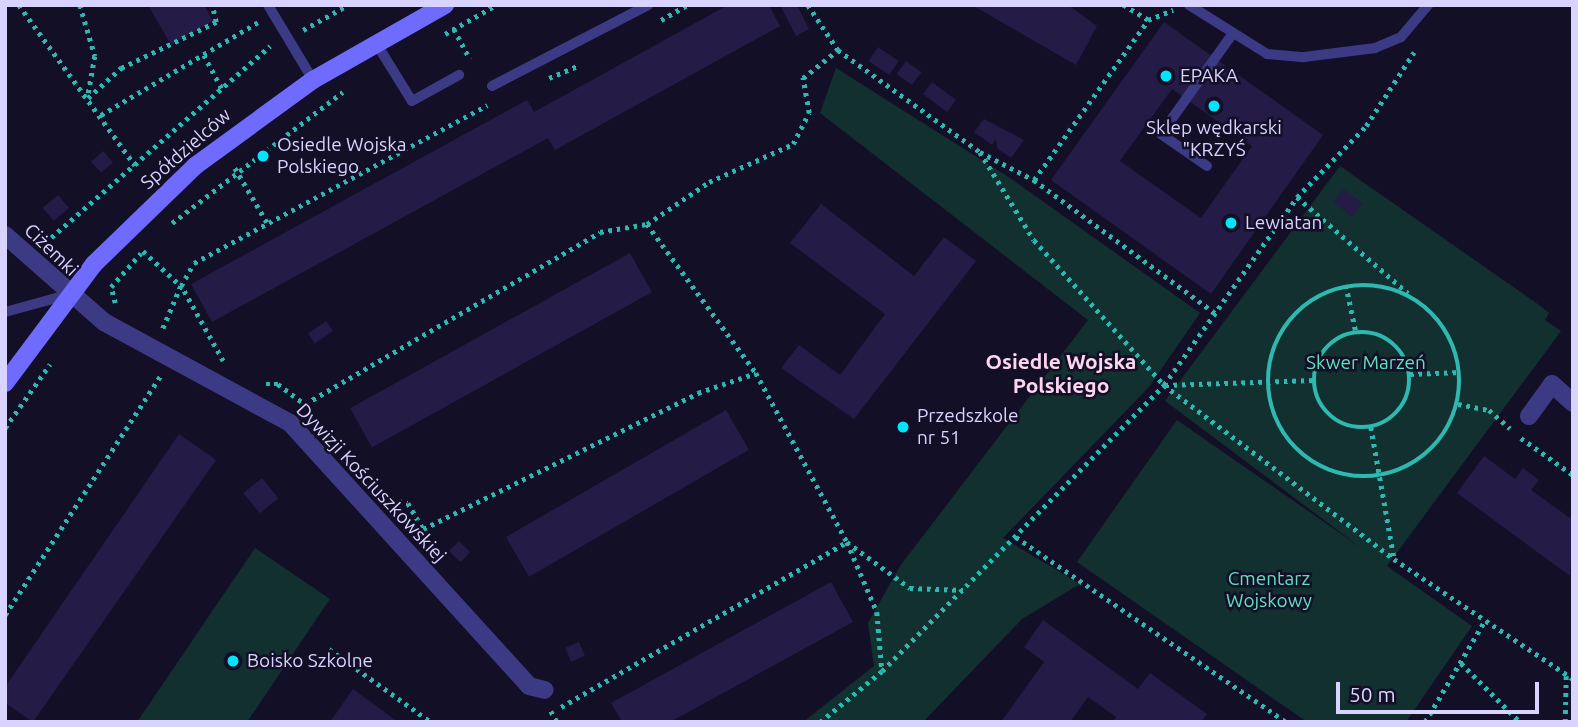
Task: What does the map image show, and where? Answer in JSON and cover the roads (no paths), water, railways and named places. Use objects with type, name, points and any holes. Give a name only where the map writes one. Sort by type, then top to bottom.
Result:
[{"type":"street","name":"Spółdzielców","points":[[5,383],[67,295],[195,166],[313,80],[445,5]]},
{"type":"street","name":"Ciżemki","points":[[5,235],[67,295]]},
{"type":"street","name":"Dywizji Kościuszkowskiej","points":[[67,295],[166,360],[290,423],[529,686],[545,690]]},
{"type":"street","points":[[1529,416],[1552,384],[1573,403]]},
{"type":"lane","points":[[268,5],[313,80]]},
{"type":"lane","points":[[492,86],[648,5]]},
{"type":"lane","points":[[1187,5],[1267,54],[1341,54],[1401,37],[1428,5]]},
{"type":"lane","points":[[1207,166],[1161,134],[1233,33]]},
{"type":"lane","points":[[376,43],[412,101],[459,75]]},
{"type":"lane","points":[[5,312],[67,295]]},
{"type":"place","name":"EPAKA","points":[[1166,76]]},
{"type":"place","name":"Sklep wędkarski \"KRZYŚ","points":[[1214,106]]},
{"type":"place","name":"Osiedle Wojska Polskiego","points":[[263,156]]},
{"type":"place","name":"Lewiatan","points":[[1231,223]]},
{"type":"place","name":"Przedszkole nr 51","points":[[903,427]]},
{"type":"place","name":"Boisko Szkolne","points":[[233,661]]},
{"type":"district","name":"Osiedle Wojska Polskiego","points":[[1061,373]]},
{"type":"park label","name":"Skwer Marzeń","points":[[1366,363]]},
{"type":"park label","name":"Cmentarz Wojskowy","points":[[1269,590]]}]
